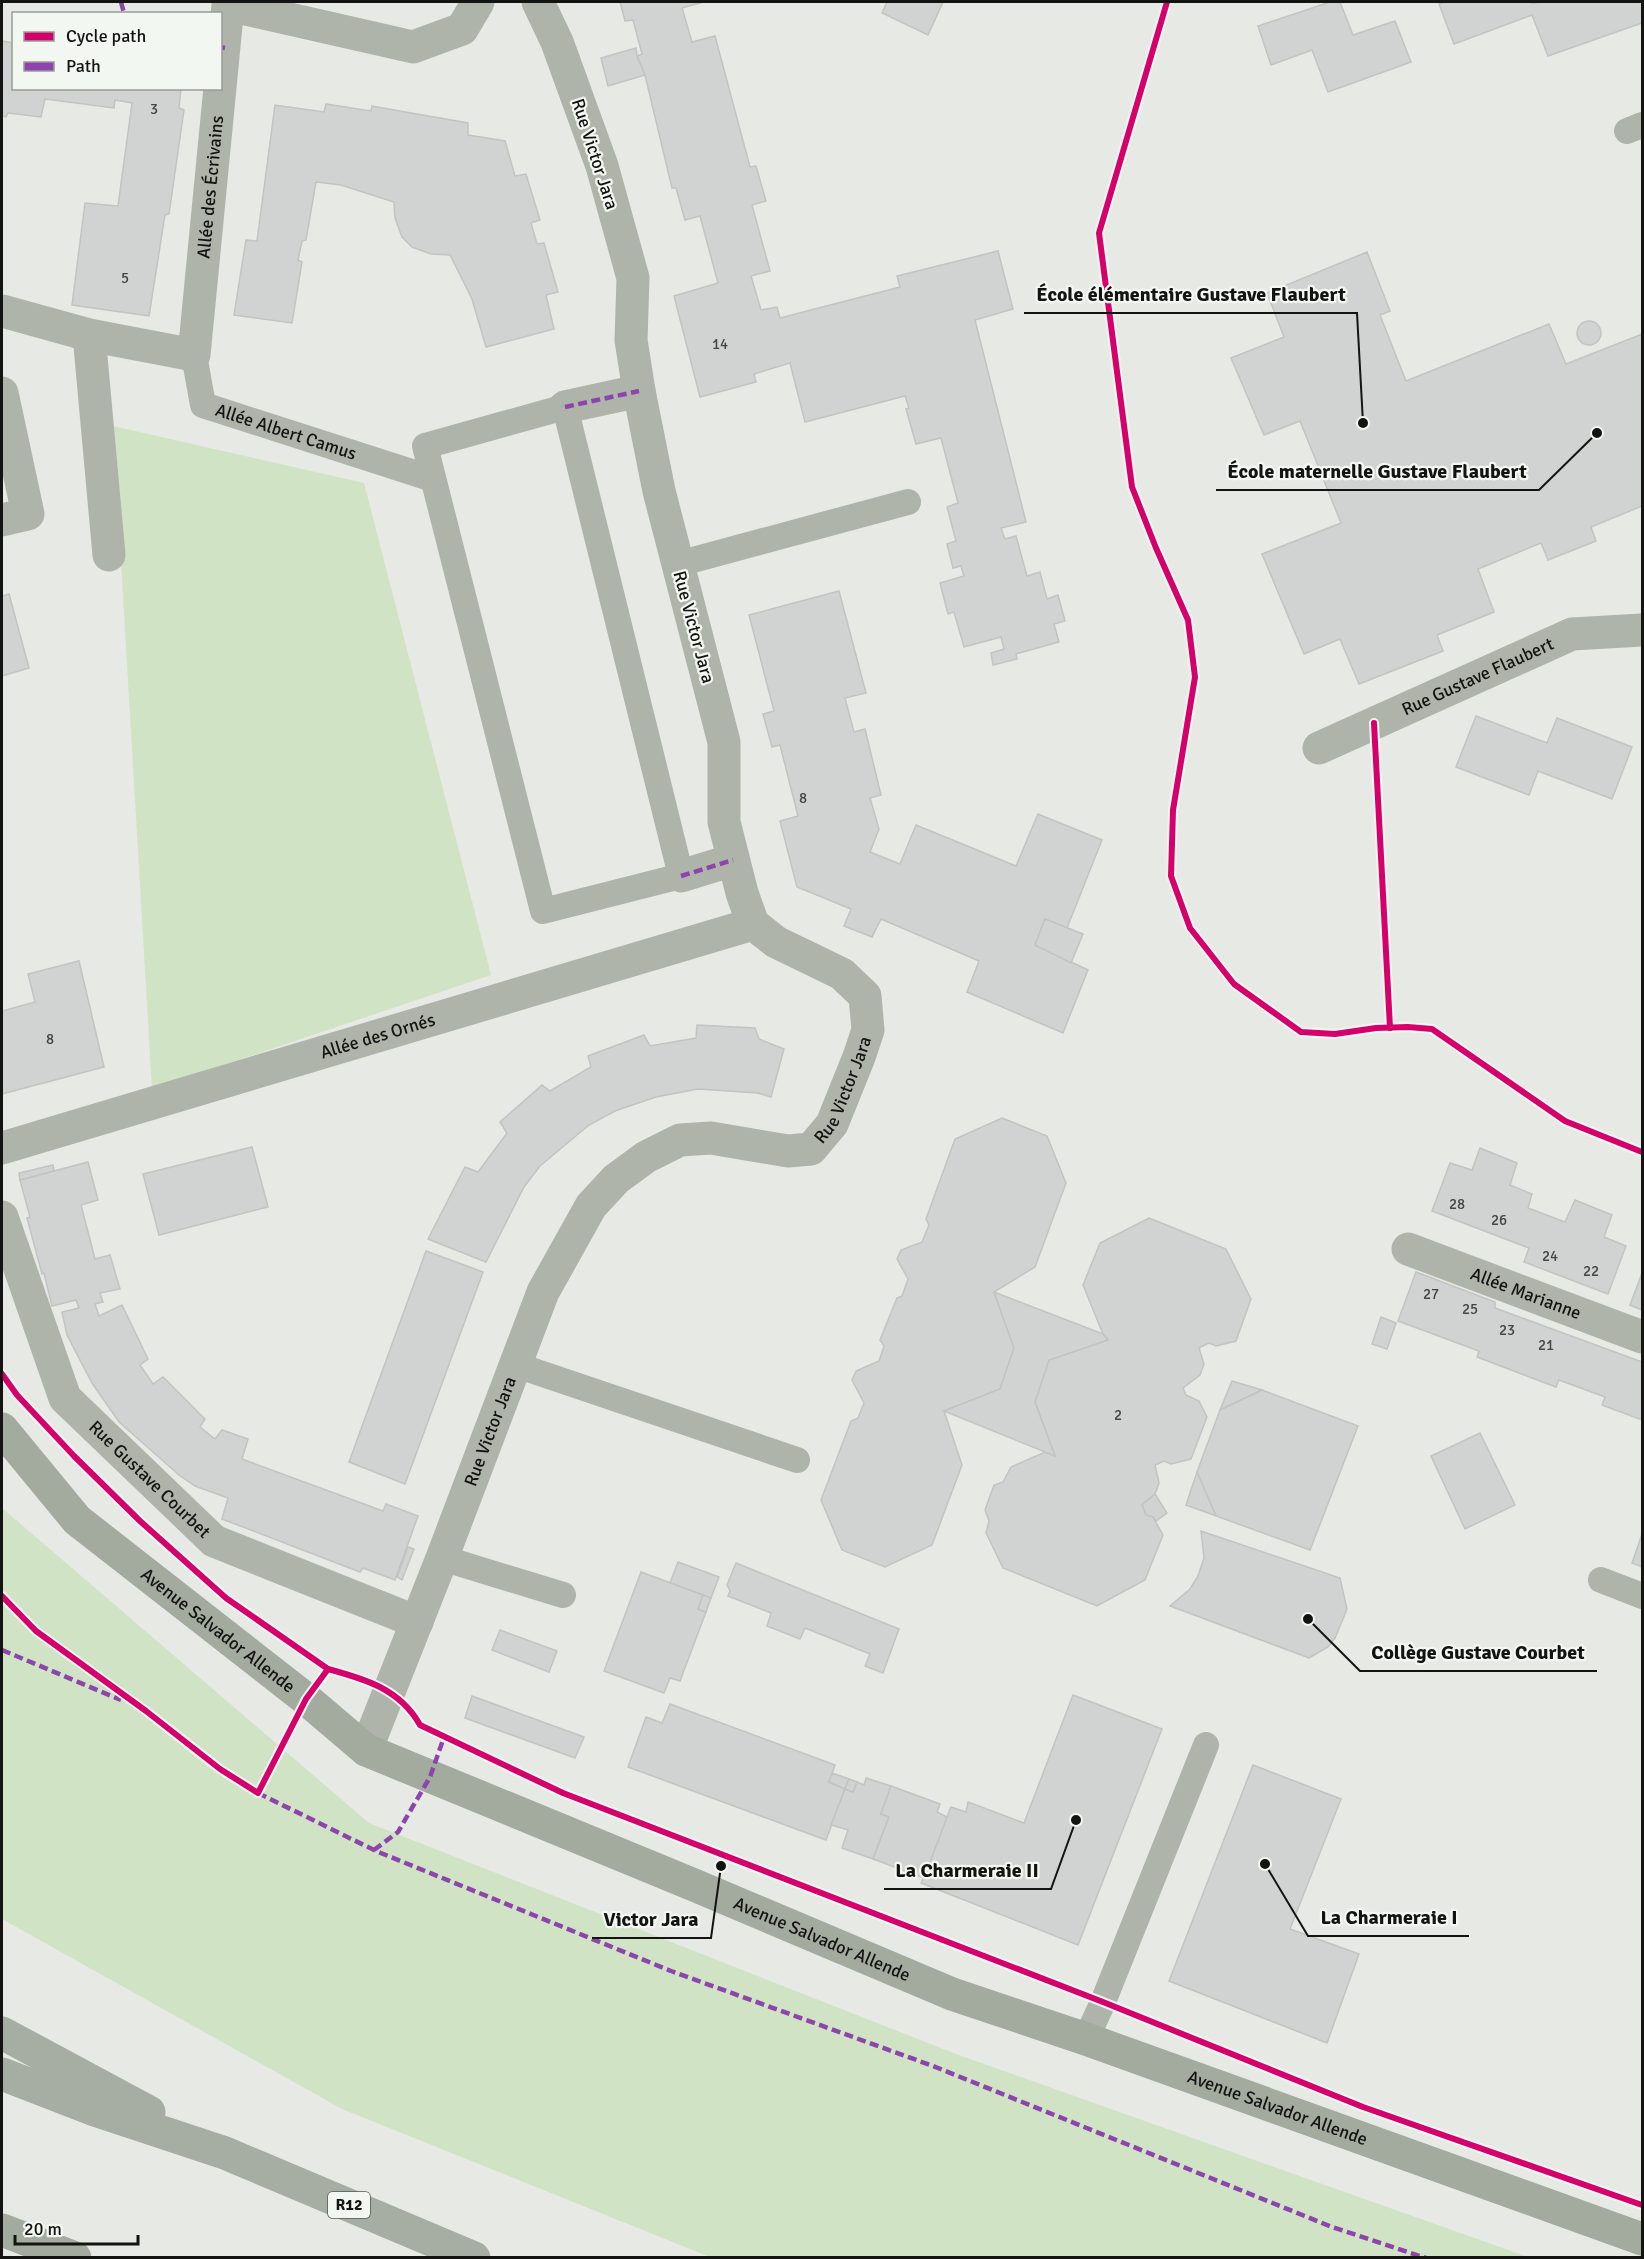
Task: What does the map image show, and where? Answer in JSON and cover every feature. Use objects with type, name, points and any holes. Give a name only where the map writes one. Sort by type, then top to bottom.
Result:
[{"type":"main road","name":"R12","points":[[2,2033],[225,2153]]},
{"type":"main road","name":"R12","points":[[2,2074],[95,2110],[225,2153],[474,2258]]},
{"type":"street","name":"Allée des Écrivains","points":[[222,67],[228,5],[413,47],[462,29],[478,2]]},
{"type":"street","name":"Rue Victor Jara","points":[[366,1750],[543,1292],[591,1206],[616,1179],[646,1158],[680,1140],[711,1138],[788,1151],[811,1149],[831,1124],[868,1030],[865,996],[842,974],[776,942],[753,924],[724,822],[724,742],[659,491],[639,391],[631,340],[633,278],[602,166],[557,42],[538,2]]},
{"type":"street","name":"Allée des Écrivains","points":[[194,355],[220,90]]},
{"type":"street","points":[[2,311],[88,335],[194,355]]},
{"type":"street","points":[[88,335],[110,555]]},
{"type":"street","points":[[565,407],[639,391]]},
{"type":"street","points":[[2,393],[6,437],[28,514],[2,520]]},
{"type":"street","name":"Rue Gustave Flaubert","points":[[1318,748],[1572,634],[1642,630]]},
{"type":"street","points":[[681,876],[733,860]]},
{"type":"street","name":"Allée des Ornés","points":[[2,1148],[753,924]]},
{"type":"street","name":"Rue Gustave Courbet","points":[[2,1217],[65,1398],[214,1541],[417,1623]]},
{"type":"street","name":"Allée Marianne","points":[[1408,1250],[1642,1337]]},
{"type":"street","name":"Avenue Salvador Allende","points":[[2,1429],[77,1520],[306,1699],[366,1750],[952,1994],[1086,2039],[1642,2239]]},
{"type":"street","points":[[2,2229],[75,2258]]},
{"type":"lane","name":"Allée Albert Camus","points":[[194,355],[203,405],[433,479]]},
{"type":"lane","points":[[565,407],[681,876],[543,911],[424,446],[565,407]]},
{"type":"lane","points":[[678,564],[908,502]]},
{"type":"lane","points":[[516,1365],[797,1460]]},
{"type":"lane","points":[[442,1558],[563,1596]]},
{"type":"lane","points":[[1601,1580],[1642,1596]]},
{"type":"lane","points":[[1086,2039],[1206,1745]]},
{"type":"green space","points":[[113,426],[364,483],[491,975],[152,1089]]},
{"type":"green space","points":[[2,1508],[369,1823],[956,2054],[1528,2257],[710,2257],[342,2109],[2,1919]]},
{"type":"building","points":[[620,2],[700,3],[682,8],[692,42],[715,36],[750,167],[756,166],[766,201],[752,205],[770,271],[751,276],[761,310],[777,307],[780,318],[900,287],[897,276],[998,251],[1013,309],[975,320],[1026,522],[1001,528],[1005,539],[1016,536],[1027,576],[1040,572],[1047,599],[1058,595],[1065,621],[1054,624],[1059,642],[1016,654],[1017,659],[993,665],[991,653],[1004,649],[1001,637],[964,647],[954,612],[948,614],[940,583],[964,576],[961,566],[953,568],[947,544],[956,541],[947,507],[958,503],[941,438],[916,444],[906,409],[909,408],[905,396],[805,422],[790,363],[754,374],[756,382],[700,397],[674,296],[718,283],[700,216],[685,220],[676,188],[672,188],[645,75],[637,56],[642,54],[633,20],[625,21]]},
{"type":"building","points":[[887,2],[943,2],[928,35],[882,13]]},
{"type":"building","points":[[1330,2],[1340,2],[1353,35],[1395,21],[1411,62],[1328,92],[1312,50],[1271,65],[1258,26]]},
{"type":"building","points":[[1445,2],[1531,2],[1532,4],[1540,2],[1642,2],[1642,23],[1548,56],[1532,15],[1454,44],[1439,4]]},
{"type":"building","points":[[2,41],[12,43],[12,90],[181,90],[179,108],[184,110],[169,214],[165,215],[149,316],[72,305],[85,203],[118,206],[132,103],[115,100],[114,108],[45,99],[41,117],[8,113],[6,117],[2,116]]},
{"type":"building","points":[[636,48],[645,75],[608,86],[601,58]]},
{"type":"building","points":[[326,104],[371,111],[372,106],[468,123],[468,135],[505,141],[515,176],[526,174],[540,220],[531,223],[537,244],[544,243],[558,292],[546,295],[554,329],[486,347],[472,299],[450,255],[431,254],[412,247],[402,237],[395,218],[394,202],[341,185],[316,182],[306,240],[302,241],[298,260],[302,262],[292,323],[234,315],[246,240],[257,241],[275,105],[324,112]]},
{"type":"building","points":[[1367,252],[1390,311],[1380,315],[1406,381],[1549,324],[1566,364],[1642,334],[1642,506],[1591,527],[1596,541],[1548,560],[1541,543],[1478,569],[1494,612],[1437,635],[1443,651],[1359,684],[1340,639],[1304,654],[1262,554],[1341,523],[1300,421],[1264,435],[1231,358],[1284,337],[1267,293]]},
{"type":"building","points":[[1589,321],[1598,324],[1601,333],[1598,342],[1589,345],[1580,342],[1577,333],[1580,324]]},
{"type":"building","points":[[839,591],[866,693],[845,698],[854,732],[865,729],[881,795],[870,798],[879,829],[870,852],[900,864],[916,825],[1016,866],[1038,814],[1102,840],[1067,928],[1045,919],[1035,945],[1088,970],[1063,1033],[967,992],[979,961],[881,919],[872,937],[844,926],[851,909],[797,887],[780,821],[798,816],[780,745],[772,747],[763,714],[774,711],[749,615]]},
{"type":"building","points":[[9,594],[29,668],[2,676],[2,596]]},
{"type":"building","points":[[1476,716],[1547,743],[1557,718],[1632,747],[1612,799],[1538,771],[1529,795],[1456,767]]},
{"type":"building","points":[[1045,919],[1083,934],[1071,963],[1035,945]]},
{"type":"building","points":[[79,961],[104,1067],[2,1094],[2,1011],[35,1002],[28,974]]},
{"type":"building","points":[[697,1025],[755,1028],[759,1039],[784,1049],[771,1097],[758,1093],[698,1089],[656,1097],[615,1111],[589,1125],[540,1166],[524,1187],[486,1262],[428,1239],[465,1167],[478,1172],[507,1133],[500,1122],[542,1085],[550,1091],[591,1067],[588,1056],[644,1035],[650,1046],[696,1038]]},
{"type":"building","points":[[1002,1118],[1047,1136],[1066,1183],[1035,1267],[994,1292],[1014,1348],[1000,1389],[944,1411],[962,1465],[932,1545],[885,1567],[842,1550],[821,1500],[851,1421],[858,1418],[864,1403],[852,1380],[856,1371],[879,1361],[884,1346],[880,1340],[897,1298],[902,1296],[908,1279],[897,1259],[901,1250],[922,1242],[929,1225],[926,1219],[955,1139]]},
{"type":"building","points":[[252,1147],[268,1207],[159,1235],[143,1174]]},
{"type":"building","points":[[1480,1148],[1517,1163],[1510,1185],[1532,1194],[1528,1208],[1565,1222],[1575,1200],[1612,1215],[1604,1237],[1626,1246],[1608,1294],[1524,1262],[1529,1248],[1432,1211],[1450,1163],[1472,1170]]},
{"type":"building","points":[[88,1162],[98,1200],[81,1205],[95,1259],[110,1255],[120,1289],[100,1293],[103,1302],[95,1304],[99,1316],[122,1305],[148,1359],[140,1365],[153,1384],[163,1377],[205,1419],[200,1427],[215,1439],[222,1430],[248,1439],[242,1459],[383,1511],[386,1504],[418,1516],[395,1580],[363,1568],[360,1572],[222,1519],[228,1498],[195,1486],[179,1475],[119,1422],[92,1383],[67,1335],[62,1312],[79,1308],[76,1300],[52,1306],[27,1218],[30,1217],[20,1180]]},
{"type":"building","points":[[53,1165],[54,1171],[20,1180],[19,1173]]},
{"type":"building","points":[[1149,1218],[1226,1249],[1251,1299],[1236,1341],[1216,1346],[1209,1343],[1199,1348],[1204,1364],[1200,1375],[1183,1388],[1186,1395],[1199,1401],[1207,1417],[1191,1459],[1171,1464],[1164,1461],[1155,1465],[1159,1483],[1155,1494],[1142,1505],[1146,1515],[1153,1517],[1163,1535],[1145,1580],[1097,1606],[1003,1568],[986,1533],[989,1521],[985,1510],[994,1485],[1003,1482],[1011,1467],[1045,1452],[1055,1456],[1035,1402],[1049,1360],[1108,1340],[1103,1334],[1083,1285],[1100,1243]]},
{"type":"building","points":[[426,1251],[483,1272],[405,1484],[349,1462]]},
{"type":"building","points":[[1416,1272],[1495,1302],[1495,1308],[1642,1362],[1642,1420],[1602,1405],[1605,1397],[1559,1380],[1556,1387],[1477,1357],[1479,1351],[1398,1321]]},
{"type":"building","points":[[1642,1273],[1642,1310],[1630,1305]]},
{"type":"building","points":[[994,1292],[1103,1334],[1108,1340],[1049,1360],[1035,1402],[1055,1456],[944,1411],[1000,1389],[1014,1348]]},
{"type":"building","points":[[1381,1317],[1396,1323],[1387,1349],[1372,1344]]},
{"type":"building","points":[[1232,1381],[1262,1390],[1220,1410]]},
{"type":"building","points":[[1262,1390],[1358,1426],[1310,1550],[1216,1516],[1197,1472],[1220,1410]]},
{"type":"building","points":[[1480,1433],[1515,1505],[1465,1529],[1431,1456]]},
{"type":"building","points":[[1197,1472],[1216,1516],[1186,1505]]},
{"type":"building","points":[[1155,1494],[1167,1513],[1156,1521],[1153,1517],[1146,1515],[1142,1505]]},
{"type":"building","points":[[1201,1531],[1340,1578],[1347,1609],[1335,1638],[1328,1647],[1309,1658],[1170,1606],[1190,1589],[1198,1576],[1204,1558]]},
{"type":"building","points":[[1642,1534],[1642,1567],[1632,1563]]},
{"type":"building","points":[[408,1547],[414,1549],[402,1580],[397,1577]]},
{"type":"building","points":[[678,1562],[719,1577],[711,1598],[670,1583]]},
{"type":"building","points":[[736,1563],[899,1629],[883,1673],[865,1666],[870,1654],[805,1628],[800,1639],[767,1626],[771,1613],[728,1596],[730,1591],[727,1585]]},
{"type":"building","points":[[641,1572],[703,1595],[698,1609],[706,1612],[680,1681],[670,1678],[664,1693],[604,1671]]},
{"type":"building","points":[[703,1595],[711,1598],[706,1612],[698,1609]]},
{"type":"building","points":[[500,1630],[557,1651],[549,1672],[492,1650]]},
{"type":"building","points":[[1073,1695],[1162,1729],[1078,1945],[921,1883],[951,1807],[966,1812],[968,1802],[1024,1823]]},
{"type":"building","points":[[472,1696],[584,1737],[575,1758],[465,1718]]},
{"type":"building","points":[[670,1704],[835,1765],[829,1782],[845,1789],[826,1840],[628,1767],[646,1717],[662,1723]]},
{"type":"building","points":[[1253,1765],[1341,1799],[1290,1929],[1359,1954],[1327,2043],[1169,1981]]},
{"type":"building","points":[[832,1773],[849,1779],[845,1789],[829,1782]]},
{"type":"building","points":[[866,1778],[891,1786],[881,1814],[889,1817],[873,1859],[842,1848],[848,1830],[831,1825],[845,1789],[853,1792],[857,1782],[864,1785]]},
{"type":"building","points":[[849,1779],[857,1782],[853,1792],[845,1789]]},
{"type":"building","points":[[891,1786],[940,1804],[937,1812],[947,1817],[924,1878],[873,1859],[889,1817],[881,1814]]},
{"type":"marked path","points":[[121,2],[124,12]]},
{"type":"marked path","points":[[565,407],[639,391]]},
{"type":"marked path","points":[[681,876],[733,860]]},
{"type":"marked path","points":[[2,1650],[121,1700]]},
{"type":"marked path","points":[[374,1850],[398,1832],[430,1777],[444,1737]]},
{"type":"marked path","points":[[258,1793],[376,1851],[671,1971],[933,2066],[1332,2227],[1426,2258]]},
{"type":"cycle path","points":[[1167,2],[1099,233],[1132,487],[1188,620],[1195,677],[1173,810],[1171,876],[1190,928],[1234,984],[1301,1032],[1335,1034],[1376,1028],[1432,1029],[1565,1121],[1642,1152]]},
{"type":"cycle path","points":[[1374,723],[1390,1028]]},
{"type":"cycle path","points":[[2,1374],[17,1395],[74,1456],[140,1521],[226,1598],[328,1669]]},
{"type":"cycle path","points":[[2,1596],[36,1631],[146,1711],[220,1769],[258,1793],[306,1699],[328,1669],[342,1673],[380,1687],[392,1694],[412,1713],[420,1725],[563,1793],[1103,2002],[1363,2107],[1642,2205]]},
{"type":"place","name":"École élémentaire Gustave Flaubert","points":[[1363,423]]},
{"type":"place","name":"École maternelle Gustave Flaubert","points":[[1597,433]]},
{"type":"place","name":"Collège Gustave Courbet","points":[[1308,1619]]},
{"type":"place","name":"La Charmeraie II","points":[[1076,1820]]},
{"type":"place","name":"La Charmeraie I","points":[[1265,1864]]},
{"type":"place","name":"Victor Jara","points":[[721,1866]]}]
